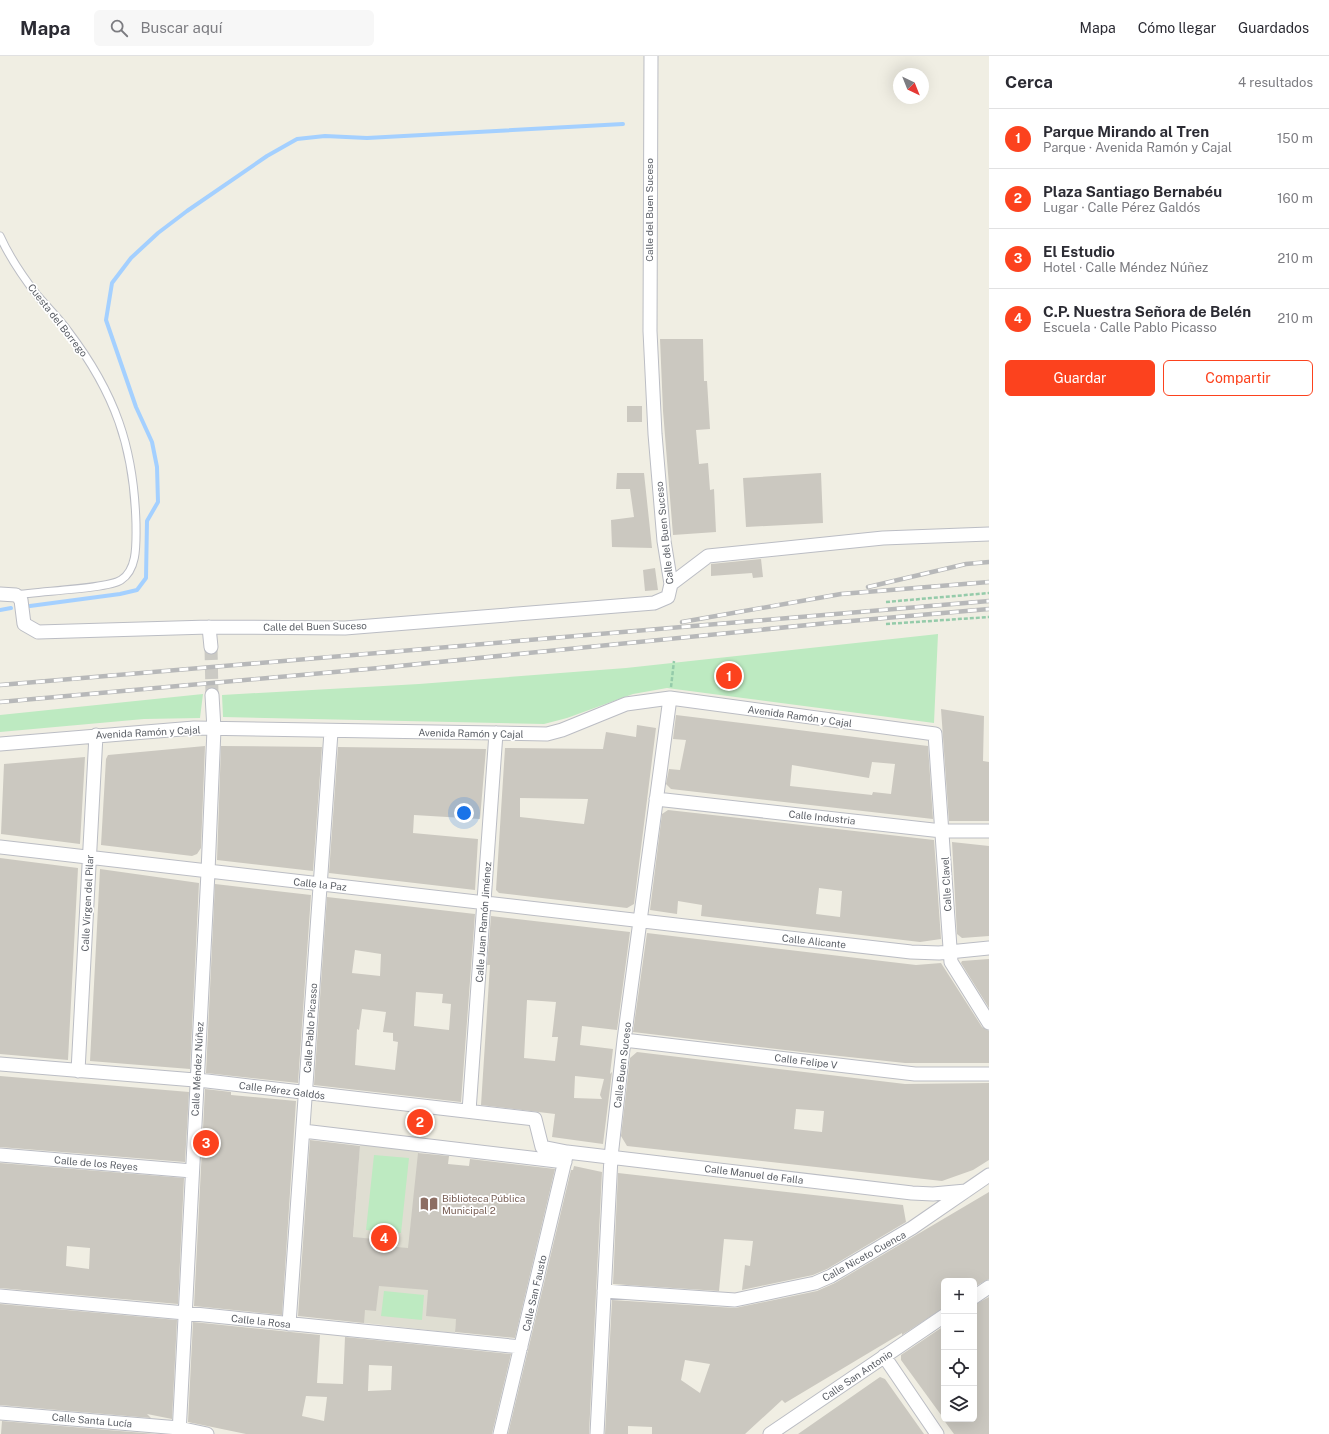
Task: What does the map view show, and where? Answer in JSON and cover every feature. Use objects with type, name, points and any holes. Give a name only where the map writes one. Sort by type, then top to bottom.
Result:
[{"type":"street","name":"Calle del Buen Suceso","points":[[209,626],[344,628],[654,603],[668,597],[671,584],[664,542],[656,442],[650,332],[651,56]]},
{"type":"street","points":[[671,584],[708,556],[883,538],[989,534]]},
{"type":"street","points":[[0,594],[16,595],[21,600],[24,624],[38,632],[209,626],[211,647]]},
{"type":"street","name":"Calle Méndez Núñez","points":[[179,1431],[208,872],[214,729],[212,695]]},
{"type":"street","name":"Avenida Ramón y Cajal","points":[[0,744],[173,729],[547,734],[562,730],[626,704],[670,698],[935,734]]},
{"type":"street","name":"Calle Buen Suceso","points":[[597,1434],[611,1157],[624,1040],[670,698]]},
{"type":"street","name":"Calle Pablo Picasso","points":[[289,1324],[331,732]]},
{"type":"street","name":"Calle Juan Ramón Jiménez","points":[[469,1111],[496,733]]},
{"type":"street","name":"Calle Clavel","points":[[935,734],[950,952],[953,967],[989,1023]]},
{"type":"street","name":"Calle Virgen del Pilar","points":[[78,1071],[96,735]]},
{"type":"street","name":"Calle Industria","points":[[656,799],[942,831],[989,831]]},
{"type":"street","name":"Calle la Paz","points":[[0,847],[640,921]]},
{"type":"street","name":"Calle Alicante","points":[[640,921],[911,952],[950,952],[989,948]]},
{"type":"street","name":"Calle Felipe V","points":[[624,1040],[915,1074],[989,1074]]},
{"type":"street","name":"Calle Pérez Galdós","points":[[0,1064],[196,1081],[535,1119],[542,1147]]},
{"type":"street","points":[[303,1132],[566,1157]]},
{"type":"street","name":"Calle Manuel de Falla","points":[[542,1147],[566,1157],[611,1157],[912,1193],[933,1194],[966,1191]]},
{"type":"street","name":"Calle de los Reyes","points":[[0,1155],[192,1171]]},
{"type":"street","name":"Calle San Fausto","points":[[500,1434],[566,1157]]},
{"type":"street","name":"Calle Niceto Cuenca","points":[[604,1291],[735,1300],[815,1283],[831,1276],[912,1228],[989,1175]]},
{"type":"street","points":[[977,1295],[989,1287]]},
{"type":"street","name":"Calle la Rosa","points":[[0,1296],[521,1347]]},
{"type":"street","name":"Calle San Antonio","points":[[770,1434],[941,1318]]},
{"type":"street","points":[[884,1356],[937,1434]]},
{"type":"street","name":"Calle Santa Lucía","points":[[0,1413],[207,1434]]},
{"type":"lane","name":"Cuesta del Borrego","points":[[0,236],[6,250],[36,294],[68,330],[93,366],[104,385],[124,436],[134,482],[135,502],[136,544],[131,569],[125,577],[110,584],[16,595]]},
{"type":"path","points":[[886,602],[989,593]]},
{"type":"path","points":[[886,624],[989,617]]},
{"type":"path","points":[[670,698],[674,662]]},
{"type":"shaded area","points":[[360,1144],[419,1150],[410,1233],[459,1286],[455,1333],[347,1321]]},
{"type":"green space","points":[[938,634],[934,723],[667,688],[633,694],[567,718],[544,724],[223,717],[222,695],[419,684],[626,668]]},
{"type":"green space","points":[[203,694],[200,718],[144,719],[0,732],[0,715]]},
{"type":"green space","points":[[374,1155],[409,1158],[401,1233],[366,1230]]},
{"type":"green space","points":[[384,1291],[424,1295],[422,1320],[381,1316]]},
{"type":"building","points":[[660,339],[703,339],[704,381],[707,381],[710,429],[696,430],[699,464],[708,463],[710,490],[714,489],[716,532],[673,535],[663,411]]},
{"type":"building","points":[[627,406],[642,406],[642,422],[627,422]]},
{"type":"building","points":[[617,473],[644,473],[652,548],[612,547],[611,520],[634,517],[630,489],[616,489]]},
{"type":"building","points":[[821,473],[823,523],[746,527],[743,478]]},
{"type":"building","points":[[761,559],[763,577],[753,578],[752,573],[711,576],[711,564]]},
{"type":"building","points":[[655,568],[658,590],[645,591],[643,570]]},
{"type":"building","points":[[941,709],[984,716],[983,761],[989,762],[989,821],[949,821]]},
{"type":"building","points":[[676,715],[928,746],[933,819],[671,789],[666,784],[669,769],[680,770],[686,740],[673,739]],"holes":[[[872,762],[895,764],[891,794],[873,792],[872,795],[790,786],[792,765],[869,778]]]},
{"type":"building","points":[[637,725],[656,728],[634,904],[627,908],[499,893],[496,890],[505,748],[603,749],[606,732],[636,737]],"holes":[[[520,798],[588,799],[584,824],[520,817]]]},
{"type":"building","points":[[205,746],[201,848],[197,854],[192,856],[101,845],[106,759],[108,755]]},
{"type":"building","points":[[221,746],[322,747],[313,871],[217,860]]},
{"type":"building","points":[[338,747],[486,749],[480,819],[414,815],[413,833],[478,839],[475,890],[329,873]]},
{"type":"building","points":[[85,757],[80,844],[1,834],[4,764]]},
{"type":"building","points":[[668,810],[934,840],[941,939],[920,942],[701,916],[702,905],[678,901],[677,914],[650,910],[662,814]],"holes":[[[819,888],[842,891],[840,917],[816,914]]]},
{"type":"building","points":[[952,842],[989,846],[989,936],[962,938],[957,934]]},
{"type":"building","points":[[0,858],[78,868],[68,1060],[0,1054]]},
{"type":"building","points":[[100,869],[199,883],[190,1069],[90,1061]]},
{"type":"building","points":[[215,884],[311,895],[298,1083],[206,1073]]},
{"type":"building","points":[[327,897],[475,914],[461,1102],[314,1085]],"holes":[[[355,950],[381,954],[380,976],[352,973]],[[416,992],[443,994],[442,1003],[451,1004],[449,1030],[414,1026]],[[362,1009],[386,1012],[383,1032],[393,1033],[393,1041],[398,1042],[395,1070],[355,1065],[357,1029],[359,1030]]]},
{"type":"building","points":[[491,916],[630,932],[617,1030],[582,1026],[580,1045],[613,1049],[610,1074],[612,1072],[603,1144],[552,1137],[555,1114],[481,1105],[490,965],[487,965]],"holes":[[[527,1000],[556,1002],[552,1037],[558,1037],[555,1061],[524,1058]],[[575,1076],[604,1079],[600,1095],[602,1099],[574,1098]]]},
{"type":"building","points":[[647,933],[916,965],[941,963],[982,1027],[989,1031],[989,1063],[905,1063],[633,1032]]},
{"type":"building","points":[[989,959],[989,1008],[961,963],[962,961]]},
{"type":"building","points":[[637,1052],[905,1084],[989,1083],[989,1160],[973,1170],[942,1181],[627,1146],[621,1136],[630,1058]],"holes":[[[796,1109],[824,1111],[822,1132],[794,1129]]]},
{"type":"building","points":[[0,1076],[189,1092],[185,1162],[0,1147]]},
{"type":"building","points":[[205,1089],[231,1092],[231,1095],[296,1101],[282,1315],[194,1306]]},
{"type":"building","points":[[310,1140],[360,1146],[353,1237],[385,1240],[385,1246],[408,1248],[418,1153],[449,1156],[448,1164],[469,1166],[470,1159],[555,1169],[515,1338],[455,1332],[456,1319],[426,1316],[428,1290],[379,1286],[376,1311],[365,1310],[364,1323],[298,1316]]},
{"type":"building","points":[[0,1163],[184,1178],[178,1304],[0,1288]],"holes":[[[67,1246],[90,1248],[89,1269],[66,1266]]]},
{"type":"building","points":[[574,1166],[602,1172],[589,1434],[508,1434],[571,1170],[573,1170]]},
{"type":"building","points":[[618,1173],[903,1205],[906,1222],[827,1269],[813,1275],[742,1290],[745,1265],[750,1266],[753,1241],[724,1239],[719,1291],[613,1284]]},
{"type":"building","points":[[989,1192],[989,1279],[977,1285],[977,1278],[941,1278],[941,1310],[902,1335],[902,1333],[785,1403],[782,1400],[745,1434],[652,1434],[652,1427],[628,1426],[628,1434],[605,1434],[612,1300],[735,1308],[817,1291],[835,1283]],"holes":[[[685,1360],[710,1364],[700,1393],[681,1380]]]},
{"type":"building","points":[[989,1297],[989,1434],[954,1434],[945,1422],[977,1422],[977,1303]]},
{"type":"building","points":[[0,1304],[177,1320],[172,1419],[147,1414],[151,1418],[0,1405]]},
{"type":"building","points":[[193,1322],[320,1335],[317,1383],[343,1384],[345,1337],[511,1354],[492,1434],[246,1434],[188,1422]],"holes":[[[369,1365],[392,1366],[391,1390],[368,1391]],[[306,1396],[327,1397],[324,1421],[302,1416]]]},
{"type":"building","points":[[941,1328],[941,1415],[901,1360],[901,1355]]},
{"type":"building","points":[[880,1377],[885,1379],[924,1434],[798,1434]]},
{"type":"building","points":[[2,1421],[155,1434],[1,1434]]},
{"type":"waterway","points":[[30,606],[120,594],[137,590],[146,578],[147,521],[158,502],[157,467],[152,442],[136,407],[106,320],[112,283],[131,258],[158,233],[187,211],[267,156],[297,139],[325,136],[367,138],[623,124]]},
{"type":"waterway","points":[[0,610],[11,608]]},
{"type":"tunnel","points":[[211,647],[212,695]]},
{"type":"railway","points":[[868,587],[966,564],[989,562]]},
{"type":"railway","points":[[682,622],[841,594],[989,582]]},
{"type":"railway","points":[[0,685],[989,601]]},
{"type":"railway","points":[[0,702],[379,668],[828,623],[989,609]]},
{"type":"place","name":"Parque Mirando al Tren","points":[[729,676]]},
{"type":"place","name":"Plaza Santiago Bernabéu","points":[[420,1122]]},
{"type":"place","name":"El Estudio","points":[[206,1143]]},
{"type":"place","name":"Biblioteca Pública Municipal 2","points":[[429,1204]]},
{"type":"place","name":"C.P. Nuestra Señora de Belén","points":[[384,1238]]}]
